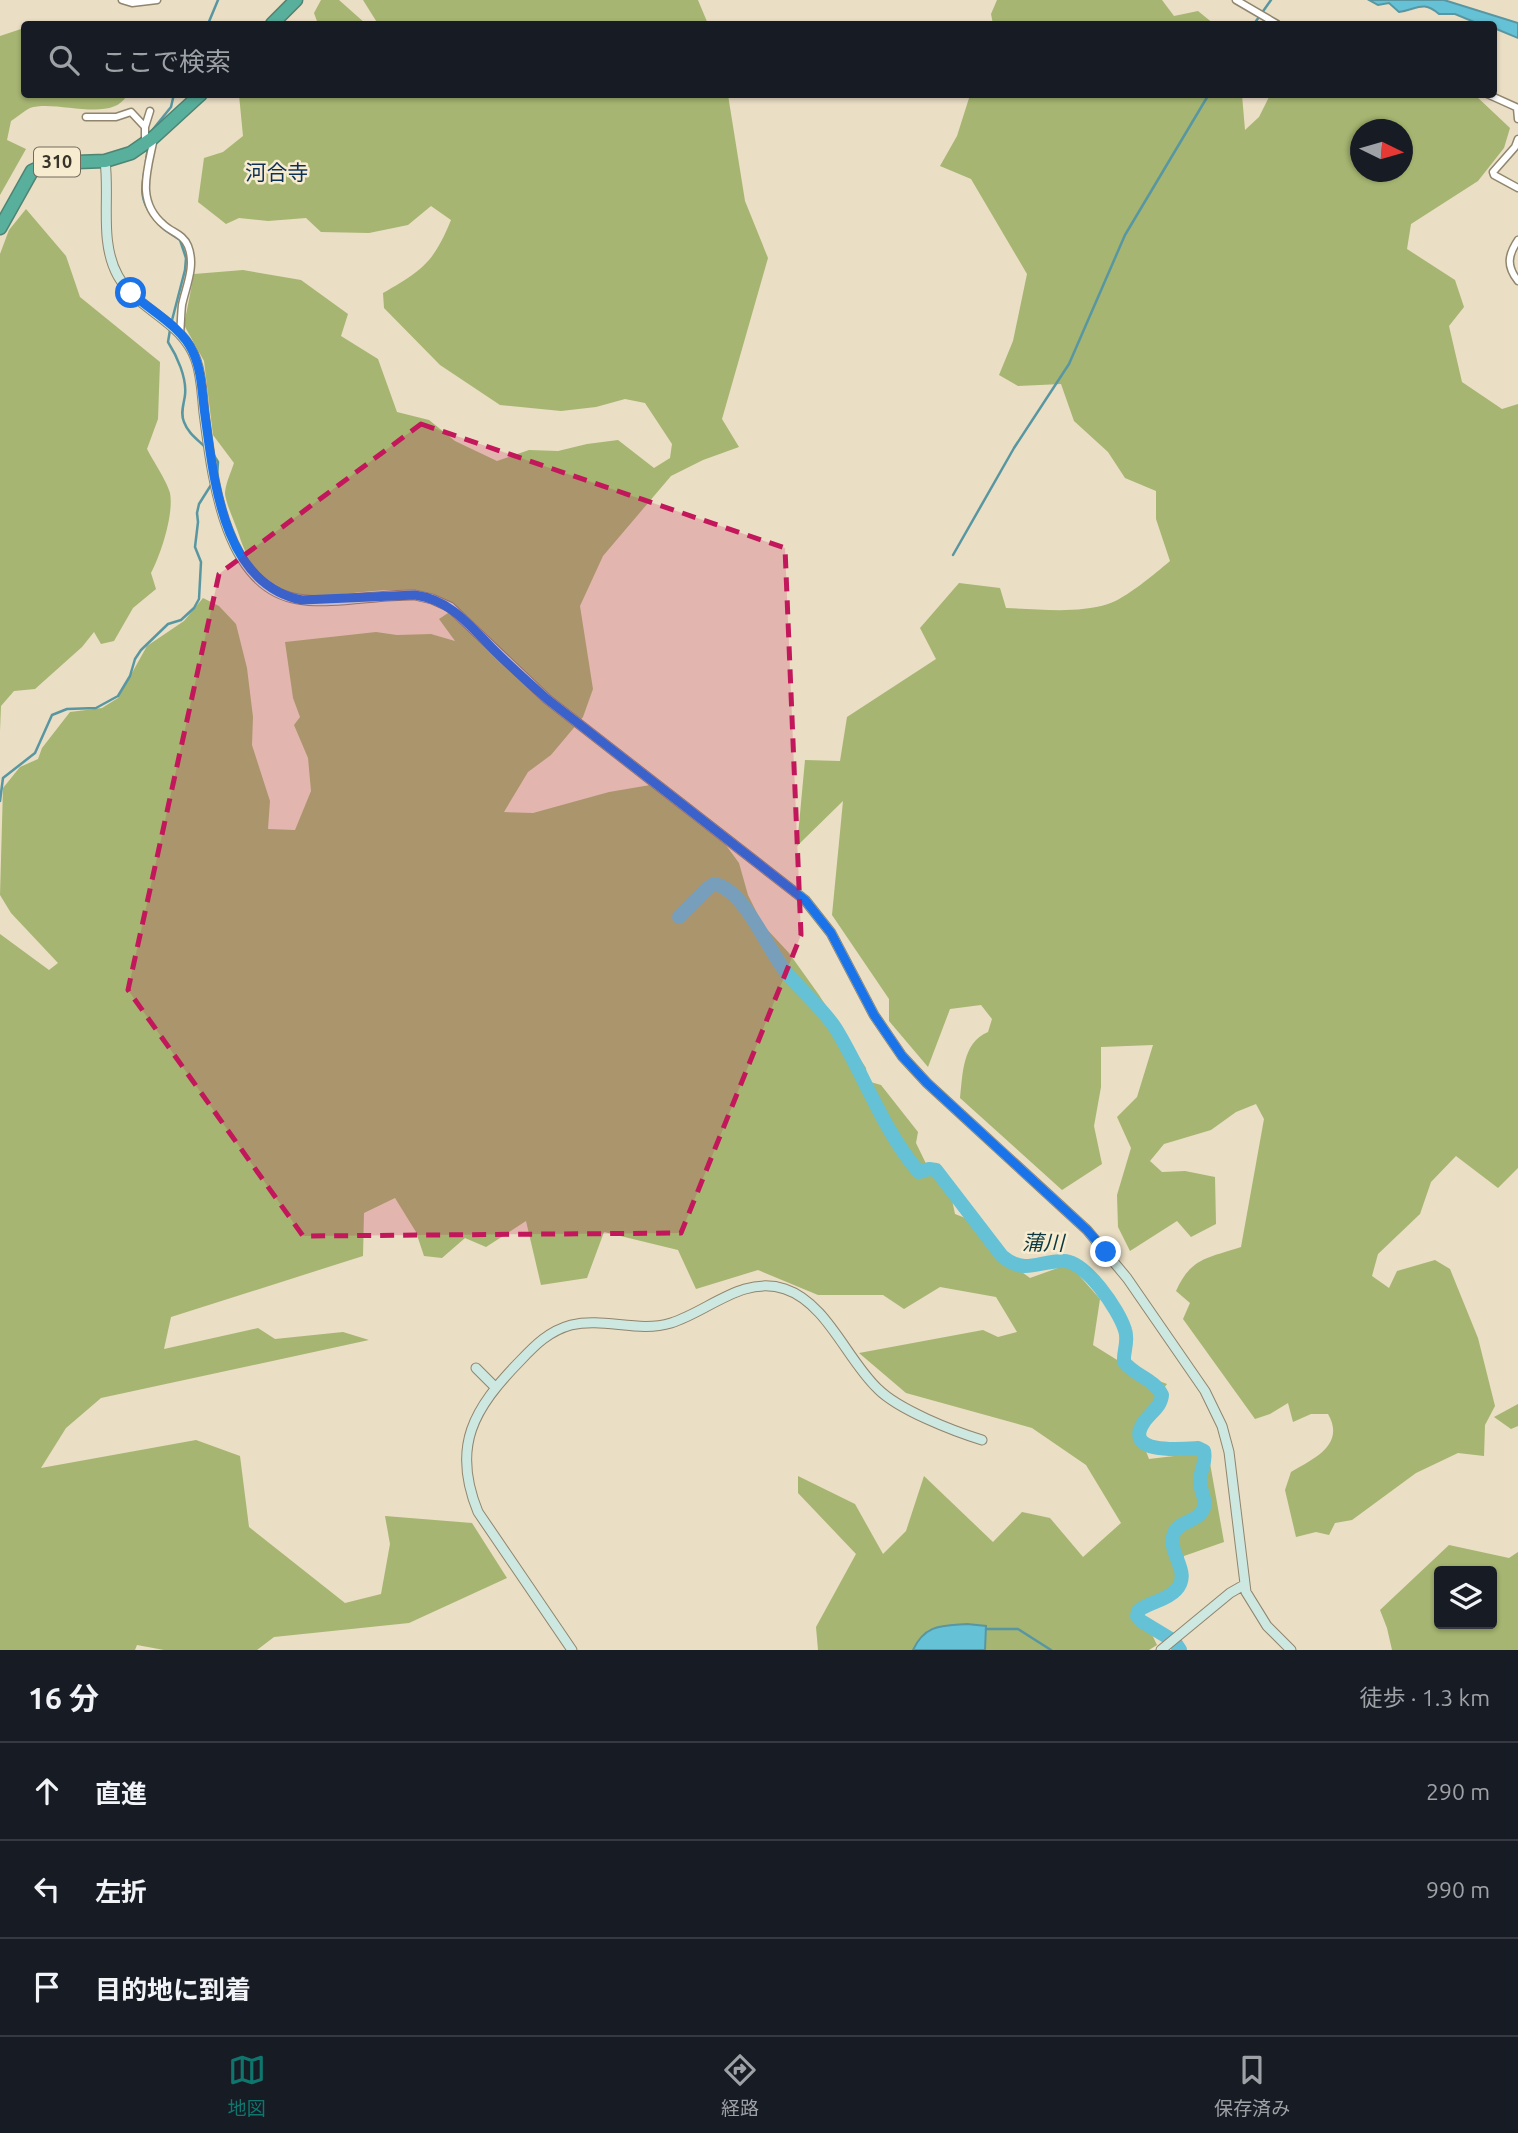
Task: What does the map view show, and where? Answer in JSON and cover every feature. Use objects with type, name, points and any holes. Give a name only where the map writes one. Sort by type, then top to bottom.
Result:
[{"type":"highway","points":[[275,21],[296,0]]},
{"type":"highway","name":"310","points":[[0,228],[26,179],[38,166],[61,161],[105,161],[131,153],[196,98]]},
{"type":"street","points":[[122,0],[132,3],[157,0]]},
{"type":"street","points":[[1237,0],[1271,21]]},
{"type":"street","points":[[1495,98],[1517,108],[1518,119]]},
{"type":"street","points":[[150,111],[145,192],[152,211],[161,223],[179,234],[186,243],[191,266],[178,331]]},
{"type":"street","points":[[86,117],[116,117],[131,112],[149,137]]},
{"type":"street","points":[[1518,139],[1516,149],[1493,172],[1518,188]]},
{"type":"street","points":[[105,161],[108,245],[114,267],[131,293],[178,331],[192,349],[199,368],[208,440],[226,522],[239,555],[252,573],[266,586],[284,596],[302,600],[415,595],[450,607],[547,699],[805,900],[831,933],[878,1022],[902,1056],[927,1083],[1087,1230],[1127,1278],[1205,1391],[1222,1426],[1229,1452],[1244,1585],[1267,1626],[1292,1650]]},
{"type":"street","points":[[1518,240],[1510,253],[1509,265],[1518,281]]},
{"type":"street","points":[[1509,265],[1518,265]]},
{"type":"street","points":[[572,1650],[488,1528],[473,1499],[466,1463],[470,1435],[479,1410],[495,1387],[539,1341],[562,1328],[590,1323],[638,1327],[665,1325],[741,1290],[771,1286],[796,1293],[811,1304],[867,1378],[886,1396],[949,1428],[982,1440]]},
{"type":"street","points":[[476,1368],[495,1387]]},
{"type":"street","points":[[1161,1650],[1230,1592],[1244,1585]]},
{"type":"highlighted area","points":[[421,424],[785,548],[801,935],[681,1233],[303,1236],[128,990],[219,574]]},
{"type":"green space","points":[[321,0],[339,0],[363,21],[317,21],[314,13]]},
{"type":"green space","points":[[363,0],[698,0],[707,21],[376,21]]},
{"type":"green space","points":[[997,0],[1162,0],[1174,16],[1198,11],[1210,21],[992,21],[991,14]]},
{"type":"green space","points":[[21,29],[21,98],[125,98],[120,104],[109,108],[30,108],[11,121],[7,140],[26,149],[0,195],[0,36]]},
{"type":"green space","points":[[239,98],[728,98],[745,201],[768,258],[722,419],[739,447],[703,460],[671,476],[603,556],[580,606],[593,689],[583,717],[551,755],[528,772],[504,812],[533,813],[609,792],[662,783],[712,826],[739,863],[748,895],[763,925],[789,953],[819,995],[866,1068],[867,1081],[881,1085],[918,1132],[916,1143],[932,1176],[947,1176],[955,1214],[978,1223],[1008,1262],[1030,1278],[1069,1264],[1100,1299],[1093,1345],[1138,1373],[1167,1384],[1136,1425],[1149,1459],[1208,1452],[1224,1542],[1184,1556],[1182,1583],[1142,1614],[1157,1645],[1149,1650],[818,1650],[816,1627],[856,1554],[798,1493],[798,1476],[855,1504],[883,1554],[906,1531],[924,1476],[993,1542],[1022,1512],[1050,1518],[1083,1557],[1121,1523],[1086,1465],[1032,1428],[906,1393],[859,1353],[983,1330],[998,1337],[1017,1332],[996,1297],[940,1287],[904,1309],[883,1295],[818,1295],[758,1270],[696,1289],[678,1250],[604,1232],[587,1278],[541,1285],[526,1221],[486,1247],[465,1238],[442,1258],[424,1256],[416,1232],[395,1198],[364,1213],[363,1256],[171,1317],[164,1349],[258,1328],[275,1339],[343,1332],[369,1340],[101,1398],[66,1428],[41,1468],[196,1440],[240,1456],[249,1527],[345,1603],[381,1594],[390,1544],[385,1516],[472,1523],[507,1578],[409,1623],[274,1637],[257,1650],[164,1650],[137,1645],[135,1650],[0,1650],[0,934],[49,970],[58,963],[11,913],[0,895],[3,788],[20,767],[38,759],[42,748],[70,712],[102,708],[118,698],[147,646],[184,621],[203,598],[219,606],[236,624],[247,668],[253,717],[252,745],[270,801],[268,829],[295,830],[311,791],[308,758],[294,725],[300,717],[293,698],[285,642],[376,632],[397,635],[431,634],[455,641],[439,619],[457,607],[435,596],[385,590],[310,596],[288,593],[269,583],[252,565],[225,494],[234,463],[213,435],[204,361],[184,325],[194,274],[243,270],[301,280],[348,314],[341,336],[378,359],[397,412],[429,420],[455,441],[497,461],[529,450],[558,451],[618,440],[654,468],[670,458],[672,444],[645,403],[625,399],[596,407],[561,411],[500,405],[440,365],[384,308],[383,293],[425,264],[445,234],[451,220],[431,206],[408,225],[369,233],[321,232],[306,218],[268,221],[239,218],[226,224],[198,202],[204,158],[223,152],[243,136]]},
{"type":"green space","points":[[969,98],[1242,98],[1245,130],[1259,117],[1268,98],[1478,98],[1510,128],[1504,148],[1478,181],[1411,224],[1407,249],[1455,280],[1464,307],[1449,326],[1462,382],[1502,409],[1518,404],[1518,1168],[1498,1188],[1456,1156],[1431,1182],[1420,1214],[1378,1254],[1372,1276],[1389,1288],[1397,1271],[1435,1260],[1450,1269],[1478,1338],[1495,1406],[1485,1425],[1484,1456],[1458,1453],[1416,1473],[1352,1520],[1335,1523],[1329,1535],[1316,1532],[1296,1537],[1285,1490],[1291,1472],[1317,1456],[1330,1443],[1333,1434],[1328,1414],[1311,1414],[1293,1422],[1288,1403],[1255,1419],[1183,1319],[1190,1303],[1176,1291],[1188,1271],[1202,1260],[1241,1247],[1264,1119],[1256,1104],[1236,1112],[1211,1130],[1164,1144],[1150,1161],[1162,1172],[1185,1171],[1215,1177],[1216,1224],[1191,1237],[1177,1221],[1130,1251],[1118,1227],[1117,1195],[1131,1148],[1117,1117],[1137,1097],[1153,1045],[1101,1047],[1101,1087],[1094,1126],[1102,1164],[1062,1190],[960,1098],[965,1060],[973,1044],[988,1032],[992,1019],[981,1005],[950,1009],[928,1067],[889,1021],[889,999],[832,915],[843,801],[797,846],[805,760],[840,761],[847,717],[936,659],[920,628],[959,583],[1000,588],[1006,608],[1083,609],[1108,604],[1123,597],[1170,561],[1156,519],[1156,491],[1125,478],[1108,452],[1074,421],[1061,384],[1018,386],[999,375],[1013,341],[1027,274],[971,179],[940,166],[957,136]]},
{"type":"green space","points":[[26,209],[66,256],[80,297],[160,362],[158,419],[147,449],[166,483],[171,502],[166,534],[151,573],[156,589],[133,608],[114,641],[101,644],[94,632],[82,647],[35,689],[14,691],[1,706],[0,731],[0,254],[9,230]]},
{"type":"green space","points":[[1518,1404],[1518,1426],[1511,1429],[1494,1417]]},
{"type":"green space","points":[[1449,1545],[1509,1558],[1518,1552],[1518,1650],[1392,1650],[1380,1610]]},
{"type":"water","points":[[1369,0],[1444,0],[1518,23],[1518,38],[1497,29],[1497,21],[1472,21],[1455,14],[1439,14],[1424,6],[1399,12],[1389,3],[1378,5]]},
{"type":"water","points":[[967,1624],[986,1626],[985,1650],[913,1650],[923,1635],[935,1628]]},
{"type":"waterway","points":[[209,21],[218,0]]},
{"type":"waterway","points":[[1256,21],[1271,0]]},
{"type":"waterway","points":[[150,133],[171,107],[173,98]]},
{"type":"waterway","points":[[953,555],[1014,448],[1069,364],[1125,235],[1207,98]]},
{"type":"waterway","points":[[146,161],[148,147]]},
{"type":"waterway","points":[[144,174],[143,195],[151,214]]},
{"type":"waterway","points":[[155,220],[180,240],[186,258],[171,324]]},
{"type":"waterway","points":[[170,330],[168,342],[183,374],[183,419],[190,433],[205,447]]},
{"type":"waterway","points":[[213,454],[218,462],[217,477]]},
{"type":"waterway","points":[[0,801],[3,778],[35,753],[52,715],[67,709],[96,708],[118,696],[141,650],[168,624],[181,620],[194,608],[199,599],[201,562],[195,547],[197,513],[199,504],[211,485]]},
{"type":"waterway","name":"蒲川","points":[[679,917],[714,884],[726,889],[747,910],[782,967],[836,1029],[895,1140],[919,1172],[936,1170],[1002,1256],[1010,1262],[1024,1266],[1063,1261],[1072,1263],[1091,1277],[1109,1299],[1126,1334],[1124,1362],[1154,1385],[1162,1395],[1158,1406],[1144,1422],[1139,1433],[1141,1440],[1157,1448],[1198,1448],[1204,1451],[1200,1483],[1204,1499],[1203,1510],[1197,1517],[1176,1529],[1172,1540],[1181,1569],[1180,1583],[1172,1594],[1147,1605],[1138,1611],[1137,1616],[1174,1641],[1180,1650]]},
{"type":"waterway","points":[[986,1629],[1018,1629],[1051,1650]]},
{"type":"district","name":"河合寺","points":[[277,173]]},
{"type":"route","points":[[131,293],[180,333],[192,349],[199,368],[208,440],[226,522],[239,555],[258,580],[275,592],[302,600],[415,595],[432,599],[457,612],[547,699],[805,900],[831,933],[882,1029],[902,1056],[927,1083],[1087,1230],[1106,1252]]}]
